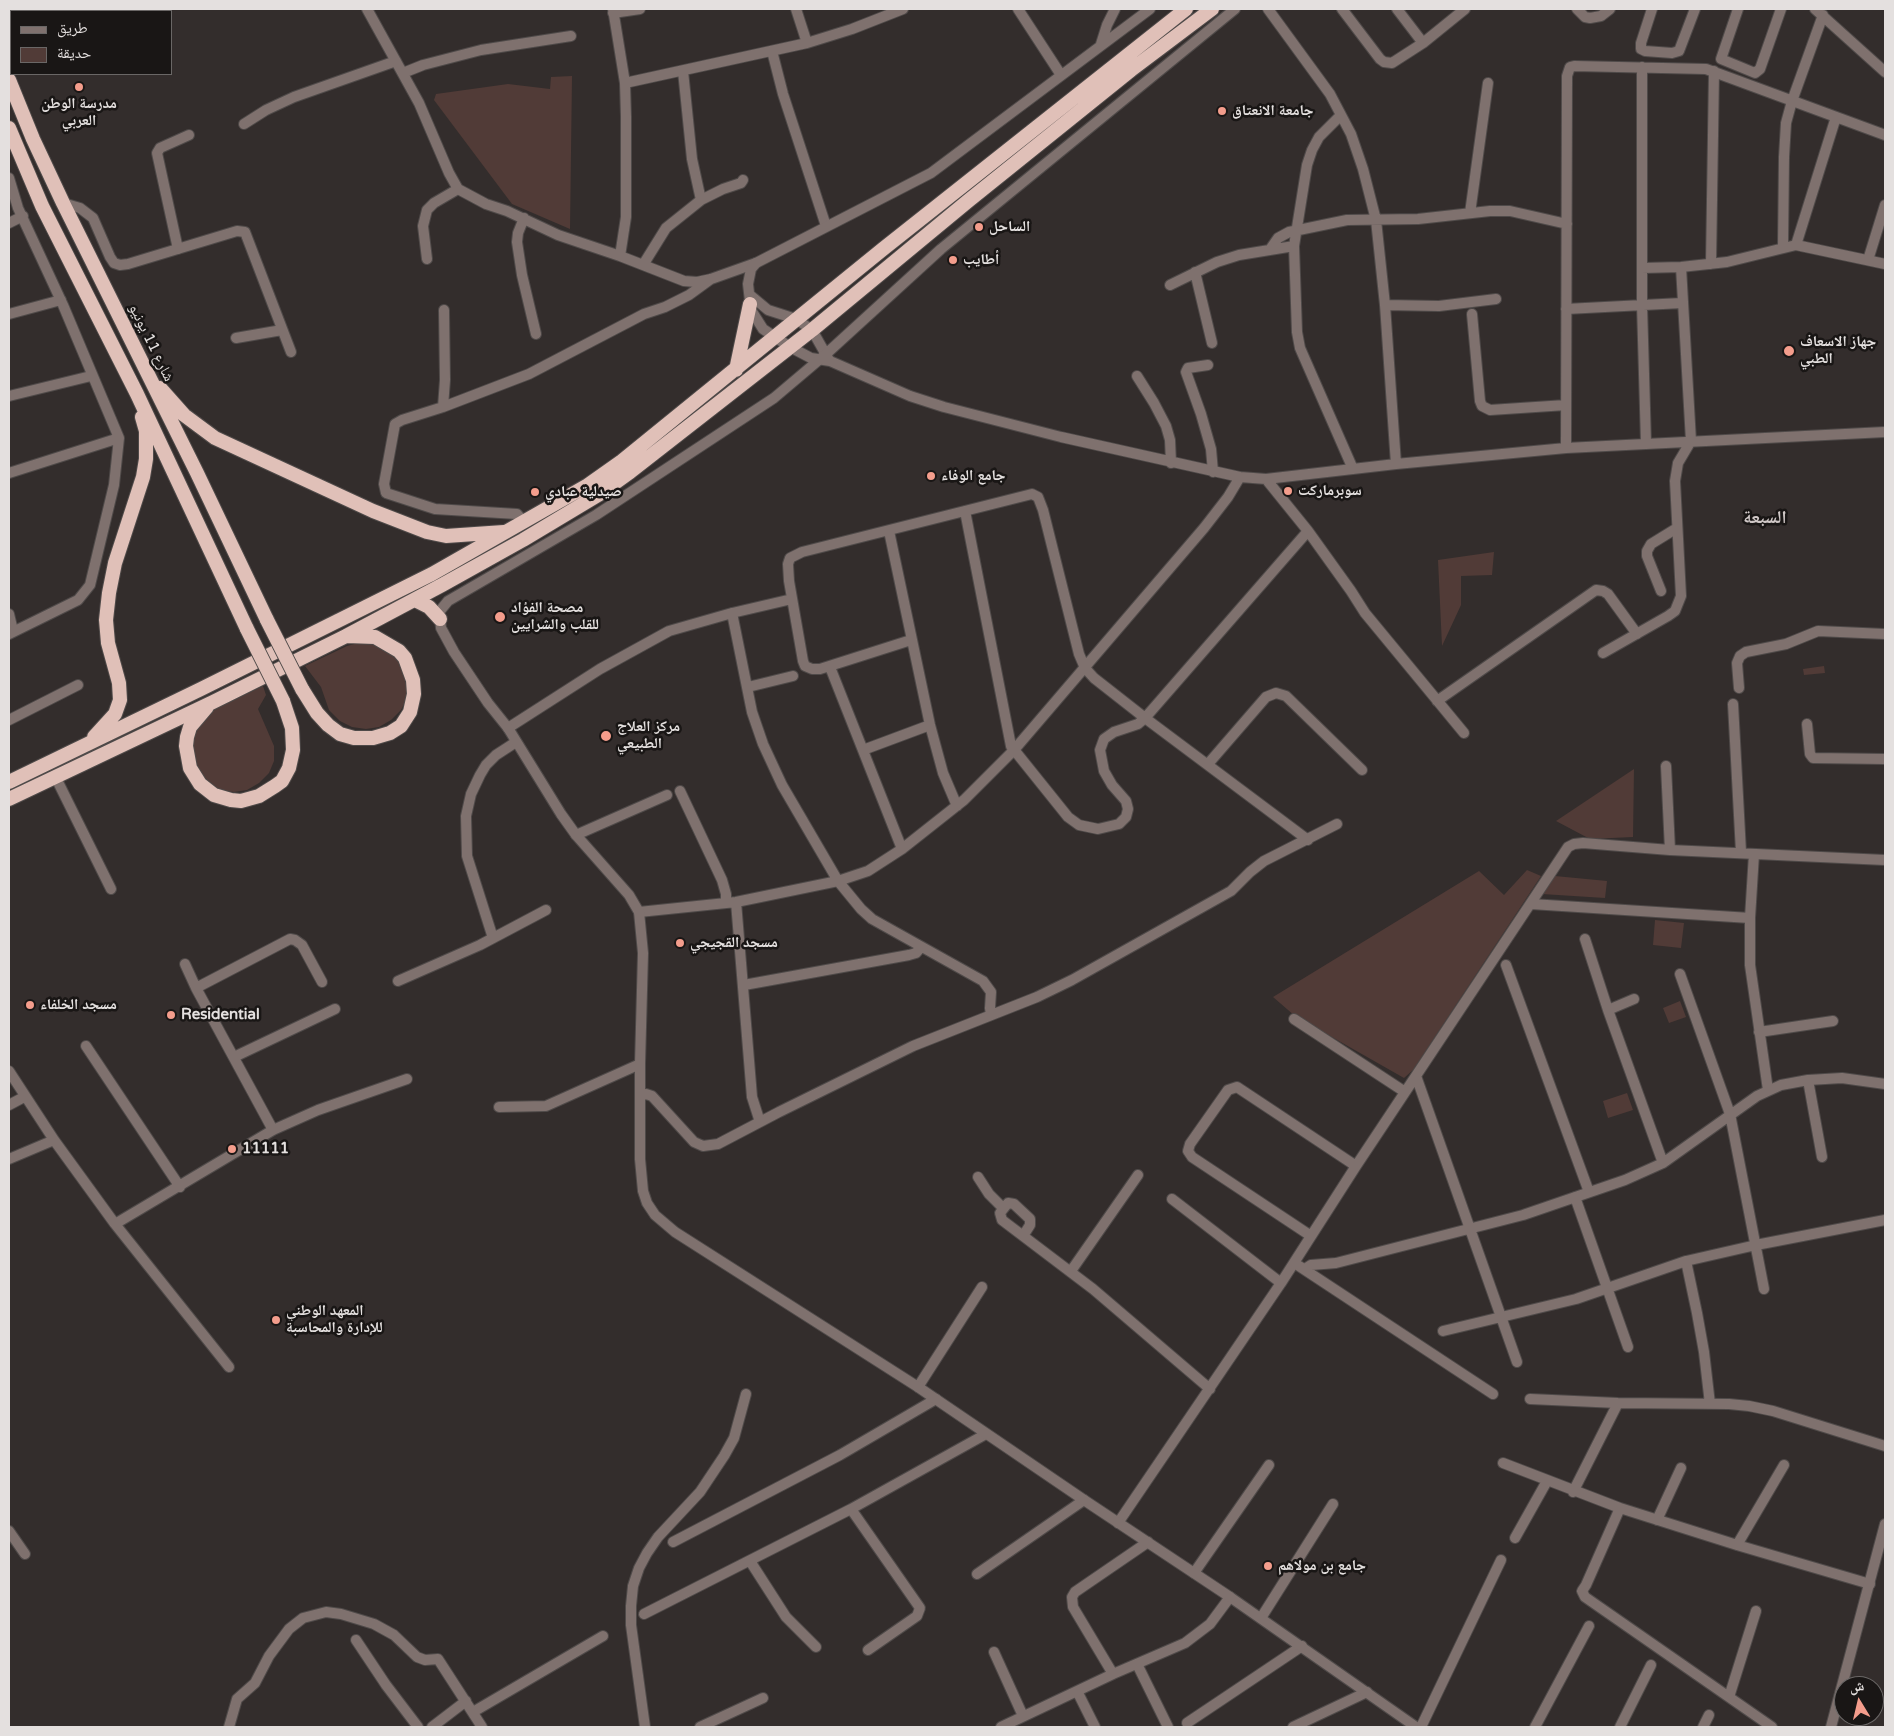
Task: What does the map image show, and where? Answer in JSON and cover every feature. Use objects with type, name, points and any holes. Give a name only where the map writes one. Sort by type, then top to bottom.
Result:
[{"type":"highway","points":[[9,782],[201,690],[423,578],[588,485],[622,461],[736,370],[796,319],[1186,9]]},
{"type":"highway","points":[[9,799],[213,702],[346,636],[524,540],[598,494],[812,330],[960,207],[1131,70],[1212,9]]},
{"type":"highway","name":"شارع 11 يونيو","points":[[9,80],[33,139],[63,203],[302,688],[318,713],[328,725],[340,734],[354,738],[373,738],[390,734],[401,726],[410,712],[414,694],[410,667],[399,651],[375,637],[346,636]]},
{"type":"highway","points":[[9,128],[42,206],[126,371],[283,702],[292,728],[293,750],[289,768],[282,781],[260,796],[241,801],[214,795],[200,784],[190,768],[186,746],[190,727],[213,702]]},
{"type":"highway","points":[[736,370],[750,300]]},
{"type":"highway","points":[[126,371],[145,369],[184,415],[215,438],[373,511],[427,532],[446,536],[507,532]]},
{"type":"highway","points":[[85,745],[104,728],[115,714],[120,700],[119,682],[108,643],[106,620],[115,563],[138,495],[146,458],[146,431],[137,394]]},
{"type":"highway","points":[[415,600],[429,607],[440,619]]},
{"type":"street","points":[[367,9],[419,103],[458,190],[486,204],[524,218],[558,235],[620,256],[684,281],[697,282],[756,263],[931,173],[1150,9]]},
{"type":"street","points":[[620,256],[627,202],[625,83],[613,11],[640,9]]},
{"type":"street","points":[[796,9],[807,43]]},
{"type":"street","points":[[625,83],[807,43],[852,29],[903,9]]},
{"type":"street","points":[[1018,9],[1061,75]]},
{"type":"street","points":[[1101,44],[1115,9]]},
{"type":"street","points":[[1234,9],[941,249],[825,358],[774,398],[596,515],[448,601],[440,612],[440,619],[441,628],[454,652],[488,703],[508,728],[576,834],[629,895],[639,912],[643,953],[640,1064],[642,1184],[647,1204],[655,1215],[675,1232],[936,1399],[1302,1646],[1416,1727]]},
{"type":"street","points":[[1268,9],[1318,77],[1341,115],[1358,150],[1376,220],[1396,464]]},
{"type":"street","points":[[1342,9],[1384,62],[1392,63],[1423,42],[1458,11]]},
{"type":"street","points":[[1397,9],[1423,42]]},
{"type":"street","points":[[1577,9],[1585,17],[1590,18],[1601,16],[1610,9]]},
{"type":"street","points":[[1652,9],[1641,43],[1641,49],[1672,53],[1679,51],[1695,9]]},
{"type":"street","points":[[1738,9],[1721,59],[1724,62],[1755,73],[1760,68],[1781,9]]},
{"type":"street","points":[[1783,247],[1784,141],[1792,101],[1819,12],[1885,72]]},
{"type":"street","points":[[403,73],[424,65],[481,50],[571,36]]},
{"type":"street","points":[[772,51],[826,226]]},
{"type":"street","points":[[244,124],[287,100],[396,61]]},
{"type":"street","points":[[1566,448],[1568,72],[1570,67],[1698,68],[1714,71],[1885,135]]},
{"type":"street","points":[[1642,67],[1642,305],[1646,443]]},
{"type":"street","points":[[683,71],[692,159],[701,200]]},
{"type":"street","points":[[1711,264],[1714,71]]},
{"type":"street","points":[[1470,213],[1488,83]]},
{"type":"street","points":[[1341,115],[1319,137],[1312,150],[1307,164],[1295,230],[1294,246],[1297,332],[1300,348],[1353,469]]},
{"type":"street","points":[[1796,245],[1836,117]]},
{"type":"street","points":[[178,249],[157,153],[160,148],[189,135]]},
{"type":"street","points":[[9,178],[18,208],[61,300],[91,376],[119,438],[114,486],[90,586],[78,600],[11,632],[9,614]]},
{"type":"street","points":[[643,265],[666,228],[701,200],[723,189],[741,183],[743,180]]},
{"type":"street","points":[[427,259],[423,226],[426,210],[434,203],[458,190]]},
{"type":"street","points":[[63,203],[80,208],[93,218],[114,263],[120,265],[237,231],[245,232],[291,352]]},
{"type":"street","points":[[1868,260],[1885,205]]},
{"type":"street","points":[[1271,248],[1282,234],[1347,220],[1418,219],[1510,211],[1567,224]]},
{"type":"street","points":[[9,223],[23,216]]},
{"type":"street","points":[[524,218],[518,233],[517,242],[522,275],[536,334]]},
{"type":"street","points":[[1642,268],[1711,264],[1796,245],[1885,264]]},
{"type":"street","points":[[1170,284],[1239,255],[1271,248],[1294,246]]},
{"type":"street","points":[[756,263],[751,269],[748,284],[750,300],[760,325],[775,338],[790,347],[825,358],[910,396],[995,422],[1240,477],[1266,478],[1566,448],[1885,432]]},
{"type":"street","points":[[1603,653],[1668,616],[1675,611],[1679,604],[1682,588],[1677,528],[1676,471],[1678,463],[1691,441],[1682,303],[1682,267]]},
{"type":"street","points":[[1195,272],[1212,343]]},
{"type":"street","points":[[524,522],[517,514],[435,509],[386,493],[384,484],[395,424],[529,374],[644,314],[665,307],[689,295],[711,279]]},
{"type":"street","points":[[1384,305],[1439,306],[1496,299]]},
{"type":"street","points":[[9,314],[61,300]]},
{"type":"street","points":[[750,300],[768,310],[796,319],[812,330],[825,358]]},
{"type":"street","points":[[1566,309],[1682,303]]},
{"type":"street","points":[[444,310],[444,407]]},
{"type":"street","points":[[1472,314],[1480,402],[1482,406],[1490,410],[1566,405]]},
{"type":"street","points":[[236,338],[282,330]]},
{"type":"street","points":[[1208,365],[1188,368],[1186,372],[1211,450],[1213,472]]},
{"type":"street","points":[[9,396],[91,376]]},
{"type":"street","points":[[1137,376],[1166,426],[1170,440],[1171,463]]},
{"type":"street","points":[[9,473],[119,438]]},
{"type":"street","points":[[639,912],[736,902],[838,881],[868,871],[902,850],[957,806],[1014,750],[1213,517],[1240,477]]},
{"type":"street","points":[[1266,478],[1308,531],[1365,613],[1464,733]]},
{"type":"street","points":[[911,640],[830,667],[812,669],[806,666],[803,661],[788,573],[790,558],[802,552],[1024,495],[1032,494],[1038,497],[1043,510],[1079,654],[1085,668],[1094,678],[1145,718],[1308,840]]},
{"type":"street","points":[[965,511],[1010,742],[1014,750],[1068,817],[1085,827],[1105,829],[1124,820],[1128,809],[1126,801],[1112,785],[1104,771],[1101,757],[1102,744],[1109,735],[1132,726],[1145,718],[1308,531]]},
{"type":"street","points":[[1661,591],[1647,552],[1652,544],[1677,528]]},
{"type":"street","points":[[889,531],[930,725],[943,773],[957,806]]},
{"type":"street","points":[[1437,701],[1596,590],[1608,594],[1637,634]]},
{"type":"street","points":[[508,728],[600,669],[639,646],[669,632],[732,613],[792,599]]},
{"type":"street","points":[[732,613],[757,728],[782,786],[838,881],[861,909],[872,919],[987,984],[991,992],[991,1014]]},
{"type":"street","points":[[1739,688],[1737,664],[1740,656],[1746,652],[1786,644],[1818,631],[1885,634]]},
{"type":"street","points":[[830,667],[902,850]]},
{"type":"street","points":[[748,687],[793,676]]},
{"type":"street","points":[[9,720],[78,685]]},
{"type":"street","points":[[1208,764],[1266,696],[1276,693],[1286,696],[1362,770]]},
{"type":"street","points":[[1733,704],[1741,852]]},
{"type":"street","points":[[1807,724],[1810,754],[1813,758],[1885,759]]},
{"type":"street","points":[[863,750],[930,725]]},
{"type":"street","points":[[493,938],[469,863],[466,843],[466,816],[470,794],[486,765],[516,742]]},
{"type":"street","points":[[1666,766],[1670,850]]},
{"type":"street","points":[[55,776],[111,889]]},
{"type":"street","points":[[680,791],[722,880],[726,894],[726,903]]},
{"type":"street","points":[[576,834],[667,795]]},
{"type":"street","points":[[640,1096],[646,1094],[652,1096],[694,1142],[703,1146],[718,1144],[913,1046],[1037,997],[1072,980],[1231,891],[1264,861],[1337,824]]},
{"type":"street","points":[[1118,1523],[1210,1390],[1568,847],[1583,843],[1670,850],[1885,860]]},
{"type":"street","points":[[1754,854],[1750,918],[1750,964],[1768,1090]]},
{"type":"street","points":[[736,902],[752,1096],[760,1122]]},
{"type":"street","points":[[1531,904],[1750,918]]},
{"type":"street","points":[[398,981],[493,938],[546,910]]},
{"type":"street","points":[[196,988],[290,939],[302,945],[322,982]]},
{"type":"street","points":[[1585,939],[1608,1010],[1663,1163]]},
{"type":"street","points":[[744,985],[909,955],[916,953],[921,947]]},
{"type":"street","points":[[185,964],[196,988],[273,1130]]},
{"type":"street","points":[[1506,965],[1589,1192]]},
{"type":"street","points":[[1680,974],[1730,1114],[1764,1289]]},
{"type":"street","points":[[1608,1010],[1634,999]]},
{"type":"street","points":[[234,1057],[336,1009]]},
{"type":"street","points":[[1294,1019],[1405,1092]]},
{"type":"street","points":[[1759,1032],[1833,1021]]},
{"type":"street","points":[[86,1046],[180,1187]]},
{"type":"street","points":[[499,1107],[533,1107],[552,1104],[640,1064]]},
{"type":"street","points":[[9,1071],[24,1097],[115,1224],[228,1367]]},
{"type":"street","points":[[1416,1076],[1517,1362]]},
{"type":"street","points":[[1305,1269],[1311,1265],[1336,1263],[1523,1215],[1625,1180],[1663,1163],[1730,1114],[1768,1090],[1781,1085],[1808,1080],[1842,1078],[1885,1084]]},
{"type":"street","points":[[115,1224],[273,1130],[318,1110],[407,1079]]},
{"type":"street","points":[[1808,1080],[1822,1157]]},
{"type":"street","points":[[1311,1236],[1192,1157],[1188,1151],[1190,1144],[1228,1090],[1237,1086],[1356,1166]]},
{"type":"street","points":[[9,1104],[24,1097]]},
{"type":"street","points":[[9,1159],[54,1140]]},
{"type":"street","points":[[1070,1271],[1138,1176]]},
{"type":"street","points":[[978,1177],[989,1194],[1003,1208]]},
{"type":"street","points":[[1575,1197],[1628,1347]]},
{"type":"street","points":[[1172,1199],[1281,1283]]},
{"type":"street","points":[[1022,1236],[1030,1225],[1029,1216],[1014,1204],[1008,1203],[1000,1213],[1002,1220],[1022,1236],[1070,1271],[1210,1390]]},
{"type":"street","points":[[1443,1332],[1551,1306],[1607,1289],[1686,1261],[1756,1245],[1885,1220]]},
{"type":"street","points":[[1686,1261],[1698,1313],[1710,1404]]},
{"type":"street","points":[[1294,1263],[1493,1394]]},
{"type":"street","points":[[918,1387],[982,1287]]},
{"type":"street","points":[[645,1727],[631,1625],[633,1586],[639,1568],[647,1553],[706,1484],[724,1456],[736,1431],[746,1394]]},
{"type":"street","points":[[673,1542],[840,1455],[936,1399]]},
{"type":"street","points":[[1530,1399],[1618,1403],[1736,1404],[1773,1411],[1885,1446]]},
{"type":"street","points":[[1573,1492],[1618,1403]]},
{"type":"street","points":[[644,1614],[851,1509],[986,1434]]},
{"type":"street","points":[[1503,1463],[1547,1482],[1620,1508],[1870,1584]]},
{"type":"street","points":[[1737,1545],[1784,1465]]},
{"type":"street","points":[[1194,1573],[1269,1466]]},
{"type":"street","points":[[1657,1520],[1681,1468]]},
{"type":"street","points":[[1516,1538],[1547,1482]]},
{"type":"street","points":[[976,1574],[1084,1500]]},
{"type":"street","points":[[1261,1618],[1332,1504]]},
{"type":"street","points":[[1620,1508],[1582,1591],[1585,1597],[1772,1727]]},
{"type":"street","points":[[851,1509],[920,1608],[917,1616],[868,1650]]},
{"type":"street","points":[[1831,1727],[1885,1524]]},
{"type":"street","points":[[9,1531],[26,1554]]},
{"type":"street","points":[[1113,1674],[1073,1607],[1072,1596],[1075,1592],[1148,1542]]},
{"type":"street","points":[[1421,1727],[1501,1560]]},
{"type":"street","points":[[750,1561],[786,1617],[816,1647]]},
{"type":"street","points":[[1001,1727],[1012,1725],[1023,1716],[1184,1643],[1199,1634],[1210,1624],[1230,1597]]},
{"type":"street","points":[[1729,1698],[1756,1611]]},
{"type":"street","points":[[229,1727],[235,1703],[240,1695],[255,1683],[269,1656],[283,1636],[303,1618],[319,1613],[341,1614],[374,1624],[394,1635],[417,1657],[430,1660],[438,1658],[482,1727]]},
{"type":"street","points":[[1535,1727],[1589,1626]]},
{"type":"street","points":[[472,1712],[603,1636]]},
{"type":"street","points":[[356,1640],[386,1685],[418,1727]]},
{"type":"street","points":[[1187,1723],[1302,1646]]},
{"type":"street","points":[[994,1652],[1023,1716]]},
{"type":"street","points":[[1137,1664],[1168,1727]]},
{"type":"street","points":[[1620,1727],[1651,1665]]},
{"type":"street","points":[[1077,1691],[1095,1727]]},
{"type":"street","points":[[1299,1726],[1367,1692]]},
{"type":"street","points":[[700,1727],[762,1698]]},
{"type":"street","points":[[432,1727],[466,1701]]},
{"type":"street","points":[[1703,1727],[1709,1715]]},
{"type":"green space","points":[[572,76],[570,229],[512,204],[434,100],[436,94],[508,84],[550,89],[551,77]]},
{"type":"green space","points":[[1494,552],[1492,575],[1461,576],[1461,605],[1442,646],[1438,560]]},
{"type":"green space","points":[[362,642],[377,643],[400,659],[409,684],[407,698],[401,710],[391,720],[379,727],[366,729],[352,727],[340,721],[329,710],[321,687],[305,666],[347,646]]},
{"type":"green space","points":[[1824,666],[1825,673],[1804,675],[1803,669]]},
{"type":"green space","points":[[263,686],[266,695],[258,709],[274,746],[274,761],[269,773],[259,783],[247,790],[234,792],[220,790],[208,784],[191,759],[194,730],[203,717],[215,709]]},
{"type":"green space","points":[[1634,769],[1633,837],[1590,839],[1556,821]]},
{"type":"green space","points":[[1527,870],[1541,876],[1413,1070],[1404,1078],[1295,1016],[1273,997],[1479,871],[1504,895]]},
{"type":"green space","points":[[1555,876],[1607,881],[1605,898],[1542,894]]},
{"type":"green space","points":[[1655,920],[1684,923],[1681,948],[1653,945]]},
{"type":"green space","points":[[1680,1001],[1686,1017],[1669,1023],[1663,1008]]},
{"type":"green space","points":[[1627,1093],[1633,1110],[1608,1118],[1603,1101]]},
{"type":"place","name":"مدرسة الوطن العربي","points":[[79,87]]},
{"type":"place","name":"جامعة الانعتاق","points":[[1222,111]]},
{"type":"place","name":"الساحل","points":[[979,227]]},
{"type":"place","name":"أطايب","points":[[953,260]]},
{"type":"place","name":"جهاز الاسعاف الطبي","points":[[1789,351]]},
{"type":"place","name":"جامع الوفاء","points":[[931,476]]},
{"type":"place","name":"سوبرماركت","points":[[1288,491]]},
{"type":"place","name":"صيدلية عبادي","points":[[535,492]]},
{"type":"place","name":"مصحة الفؤاد للقلب والشرايين","points":[[500,617]]},
{"type":"place","name":"مركز العلاج الطبيعي","points":[[606,736]]},
{"type":"place","name":"مسجد القجيجي","points":[[680,943]]},
{"type":"place","name":"مسجد الخلفاء","points":[[30,1005]]},
{"type":"place","name":"Residential","points":[[171,1015]]},
{"type":"place","name":"11111","points":[[232,1149]]},
{"type":"place","name":"المعهد الوطني للإدارة والمحاسبة","points":[[276,1320]]},
{"type":"place","name":"جامع بن مولاهم","points":[[1268,1566]]},
{"type":"district","name":"السبعة","points":[[1765,518]]}]
